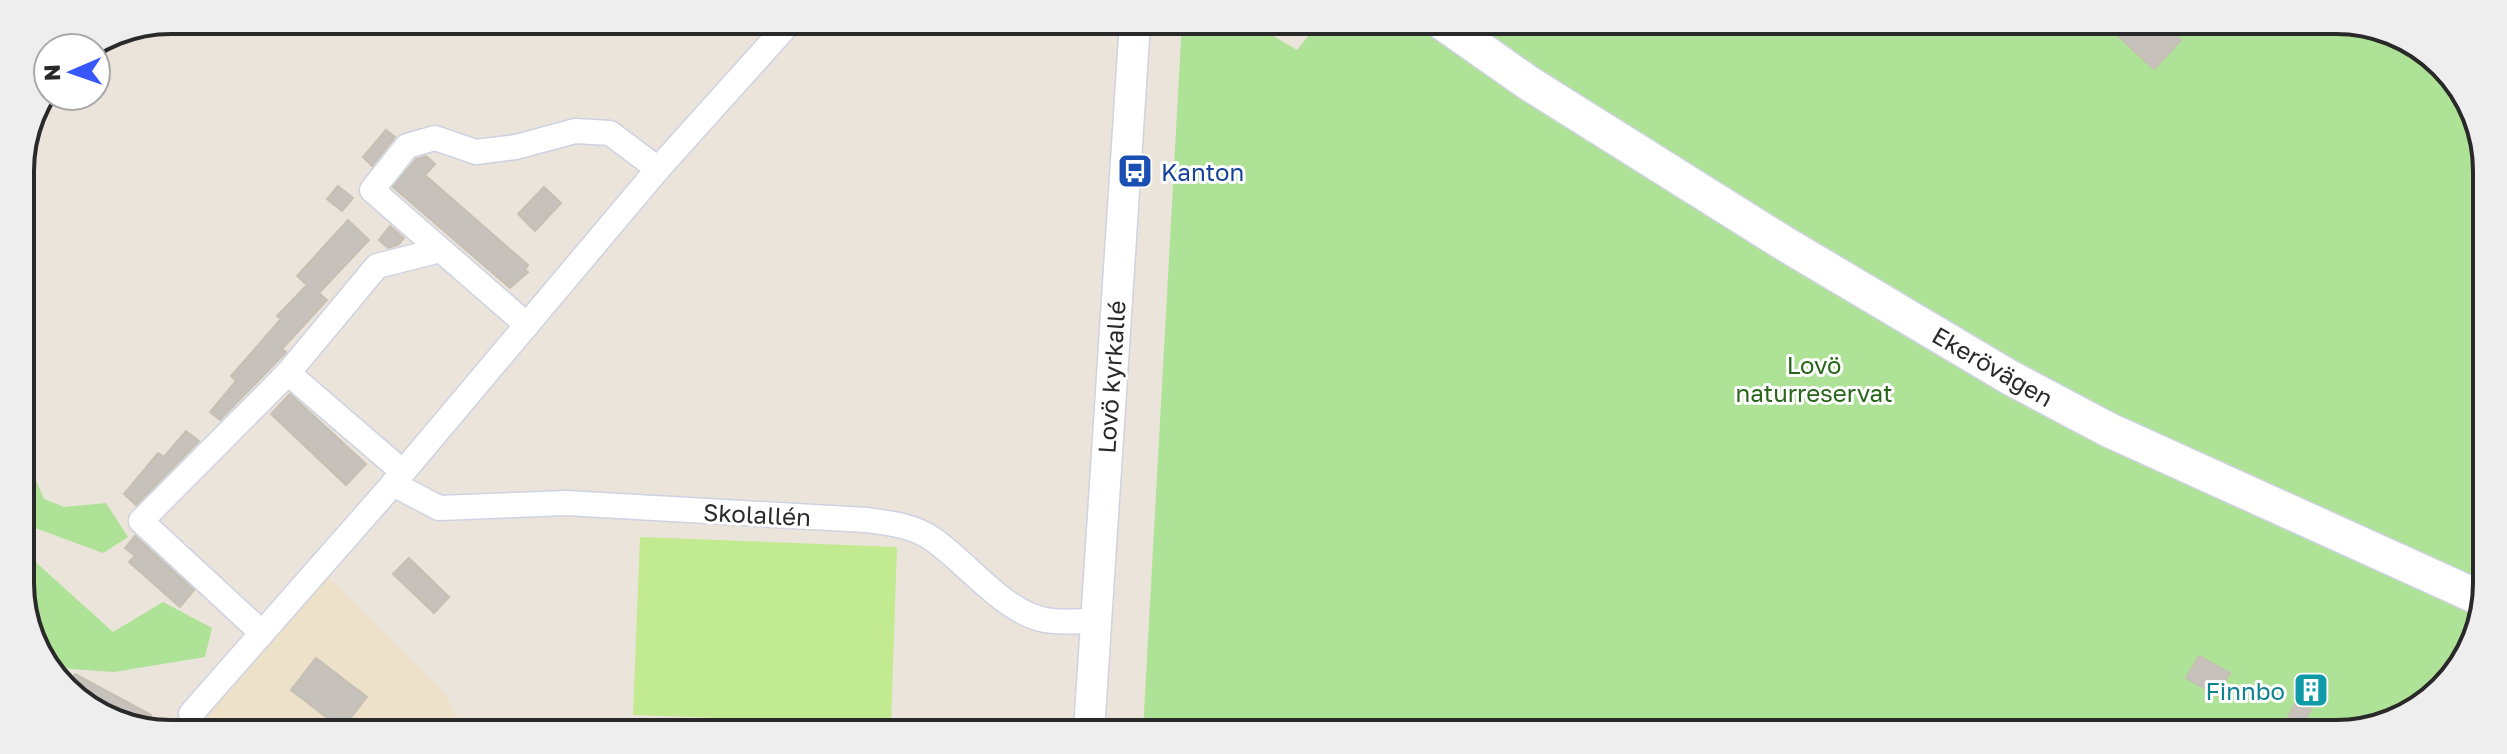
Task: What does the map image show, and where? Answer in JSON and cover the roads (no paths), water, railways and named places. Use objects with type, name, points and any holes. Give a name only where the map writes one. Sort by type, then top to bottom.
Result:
[{"type":"main road","name":"Ekerövägen","points":[[1437,34],[1530,84]]},
{"type":"main road","name":"Ekerövägen","points":[[1459,34],[1530,84],[1782,242],[2009,377],[2124,437],[2472,595]]},
{"type":"street","points":[[191,714],[398,478],[658,169],[779,34]]},
{"type":"street","name":"Lovö kyrkallé","points":[[1090,720],[1134,34]]},
{"type":"street","points":[[527,325],[372,190],[407,146],[435,138],[476,152],[516,147],[575,131],[610,133],[658,169]]},
{"type":"street","points":[[262,633],[141,521],[288,373],[377,266],[440,250]]},
{"type":"street","name":"Skolallén","points":[[288,373],[398,478],[439,508],[566,503],[866,520],[908,527],[929,537],[974,573],[999,599],[1044,620],[1095,621]]},
{"type":"place","name":"Kanton","points":[[1135,171]]},
{"type":"place","name":"Finnbo","points":[[2311,690]]},
{"type":"park label","name":"Lovö naturreservat","points":[[1814,378]]}]
